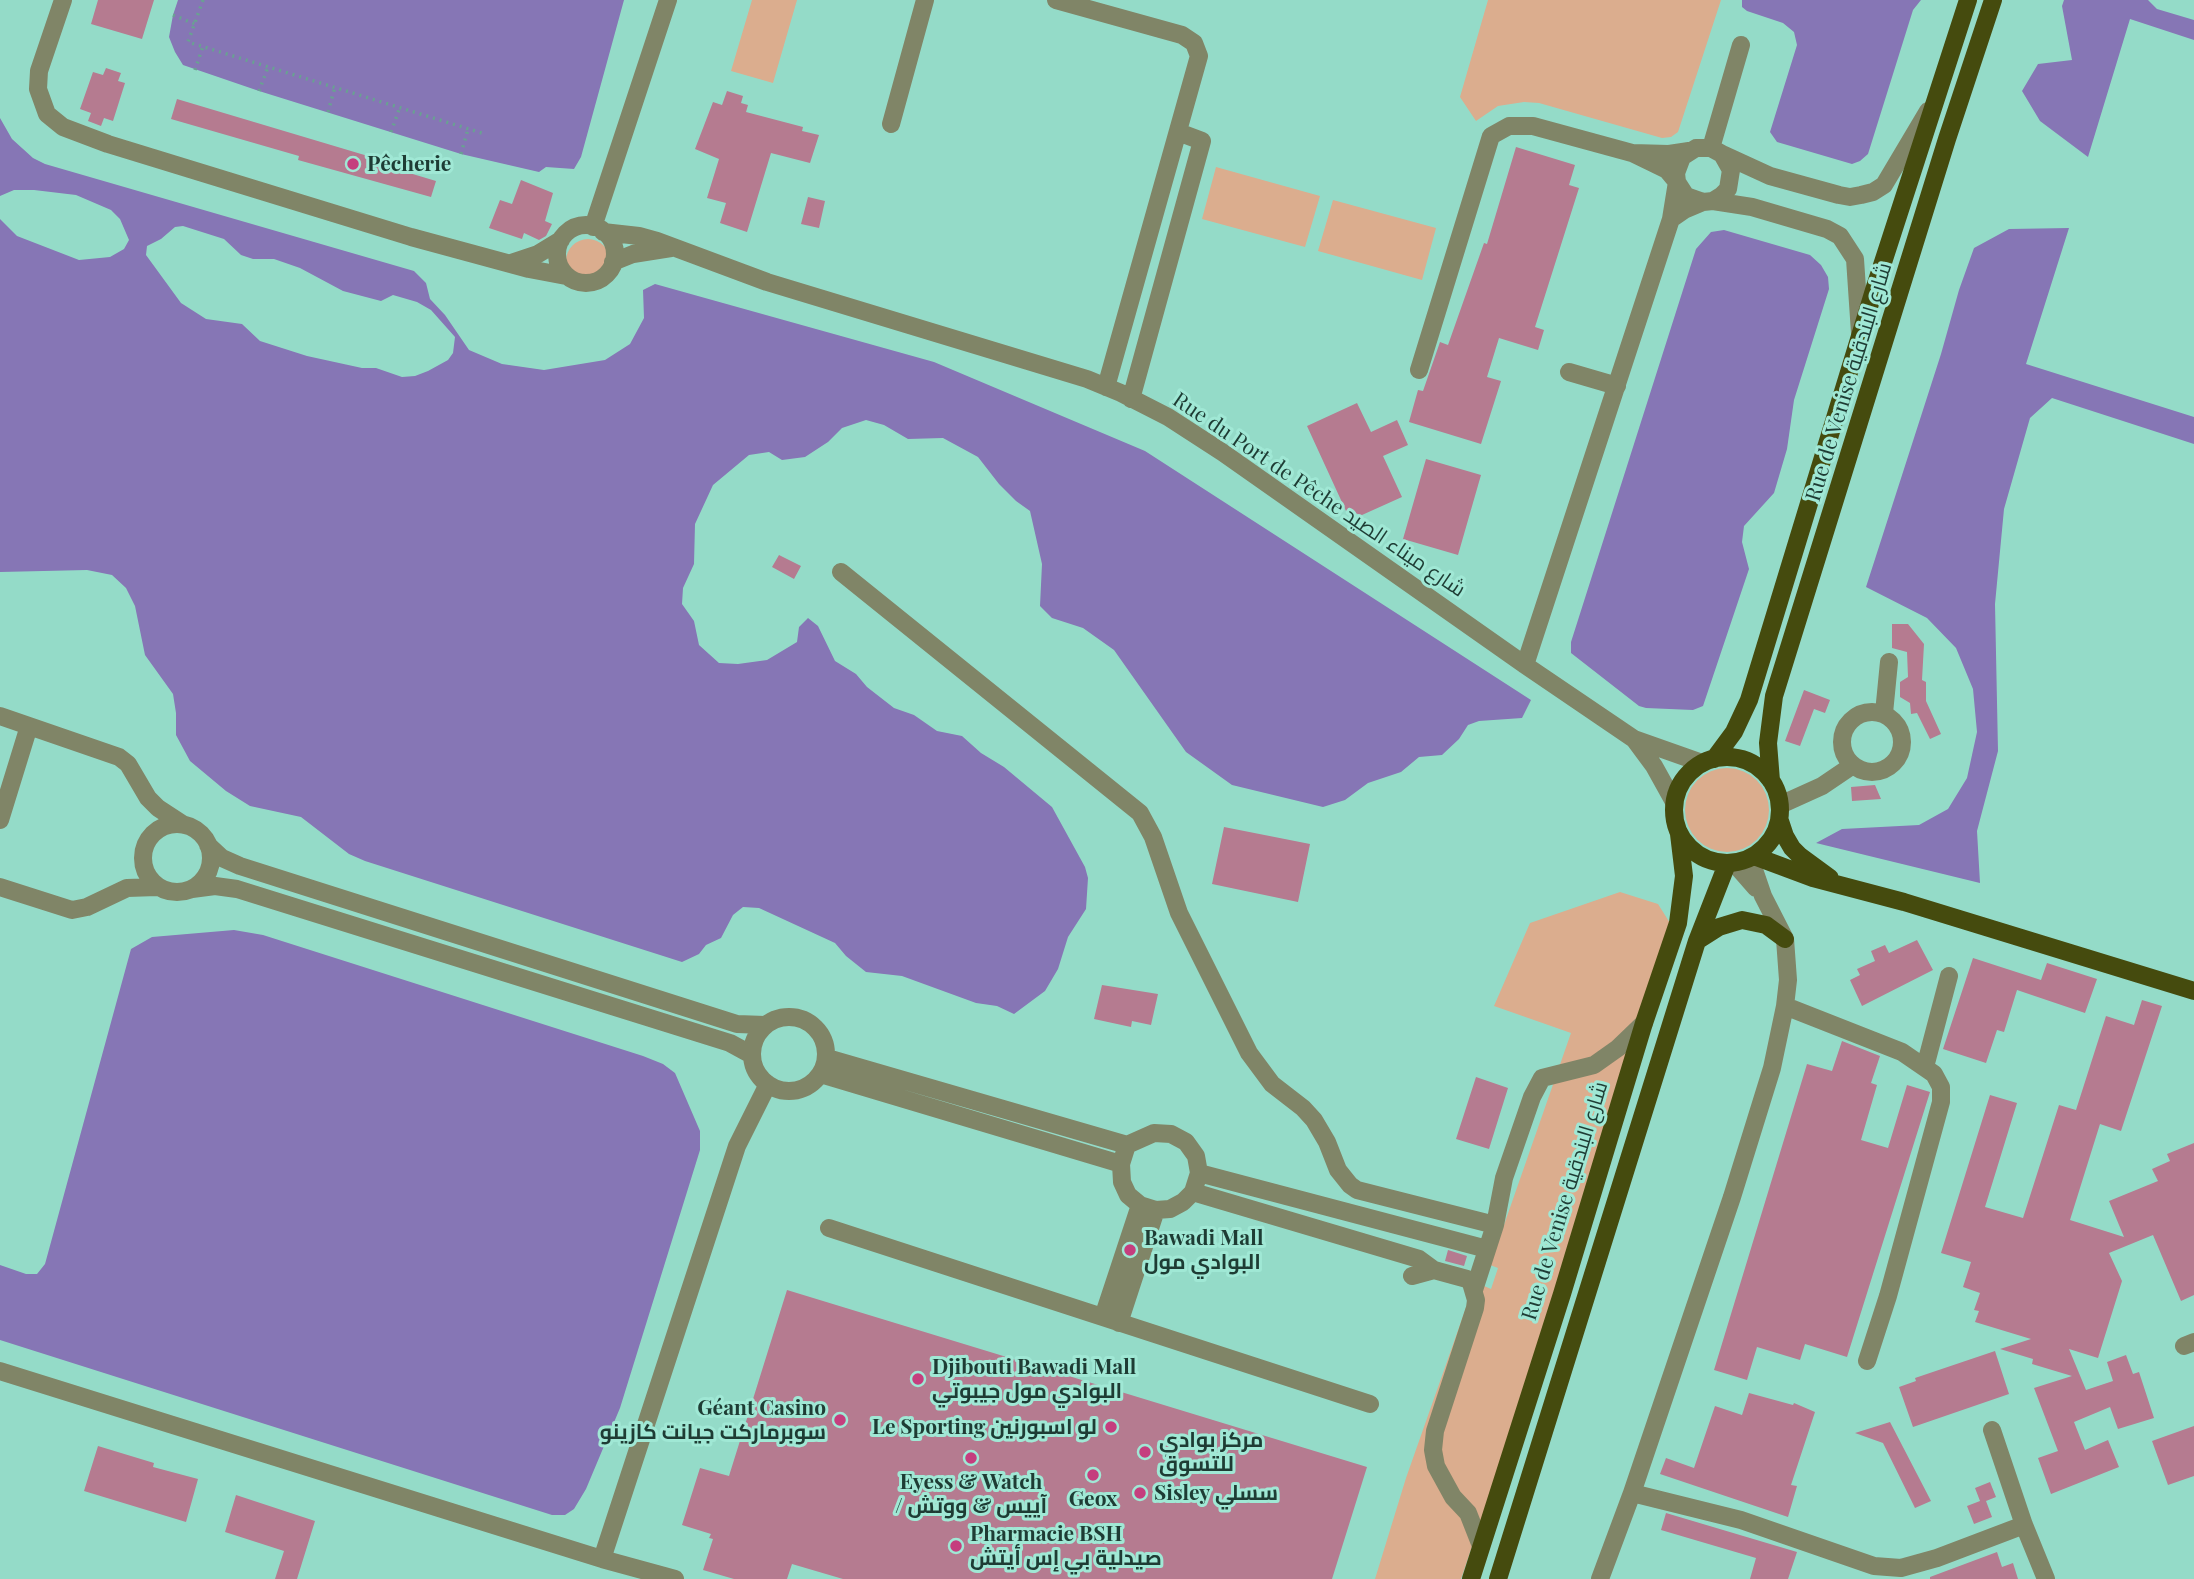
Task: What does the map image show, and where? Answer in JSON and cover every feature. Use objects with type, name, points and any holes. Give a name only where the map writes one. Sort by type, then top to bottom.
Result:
[{"type":"main road","name":"Rue de Venise شارع البندقية","points":[[1708,761],[1734,732],[1749,700],[1860,337],[1968,0]]},
{"type":"main road","name":"Rue de Venise شارع البندقية","points":[[1771,781],[1768,743],[1774,696],[1947,139],[1993,0]]},
{"type":"main road","points":[[1841,886],[1800,856],[1785,836],[1771,781],[1755,765],[1731,757],[1708,761],[1688,773],[1679,786],[1674,802],[1674,818],[1679,834],[1688,847],[1702,857],[1742,860],[1785,869],[1841,886],[1969,921],[2194,991]]},
{"type":"main road","points":[[1498,1579],[1697,941],[1742,860],[1771,840],[1780,813]]},
{"type":"main road","name":"Rue de Venise شارع البندقية","points":[[1471,1579],[1644,1023],[1678,923],[1684,876],[1679,834]]},
{"type":"main road","points":[[1697,941],[1718,927],[1742,920],[1766,925],[1785,939]]},
{"type":"street","points":[[63,0],[39,71],[38,89],[47,114],[63,127],[79,135],[411,237],[529,270],[566,276]]},
{"type":"street","points":[[598,229],[668,0]]},
{"type":"street","points":[[891,124],[925,0]]},
{"type":"street","points":[[1056,0],[1182,35],[1194,43],[1197,49],[1198,62],[1106,387]]},
{"type":"street","points":[[1671,219],[1684,210],[1721,196],[1731,180],[1731,170],[1717,151],[1741,45]]},
{"type":"street","points":[[1632,153],[1669,154],[1696,148],[1717,151],[1770,176],[1850,197],[1873,192],[1884,184],[1936,99]]},
{"type":"street","points":[[1419,370],[1487,144],[1491,136],[1509,126],[1533,125],[1632,153],[1667,170],[1686,196],[1708,202],[1752,207],[1828,229],[1840,236],[1855,259],[1860,337]]},
{"type":"street","points":[[1131,398],[1202,141],[1178,132]]},
{"type":"street","points":[[1525,665],[1671,219],[1678,165],[1689,151]]},
{"type":"street","points":[[511,263],[538,254],[575,228],[598,229],[613,245],[613,262],[608,272],[599,280],[588,283],[576,282],[566,276],[561,270],[557,255],[561,240]]},
{"type":"street","name":"Rue du Port de Pêche شارع ميناء الصيد","points":[[598,229],[639,236],[767,282],[1087,379],[1131,398],[1222,452],[1525,665],[1634,738],[1708,761]]},
{"type":"street","name":"Rue du Port de Pêche شارع ميناء الصيد","points":[[613,262],[643,252],[674,248]]},
{"type":"street","points":[[1569,372],[1617,386]]},
{"type":"street","points":[[841,572],[1140,813],[1153,837],[1180,913],[1249,1053],[1272,1084],[1314,1120],[1327,1142],[1338,1170],[1350,1185],[1357,1190],[1495,1225]]},
{"type":"street","points":[[1884,713],[1889,662]]},
{"type":"street","points":[[1865,712],[1884,713],[1899,727],[1902,747],[1899,757],[1892,765],[1872,772],[1853,765],[1847,758],[1842,740],[1849,722],[1865,712]]},
{"type":"street","points":[[0,716],[119,757],[128,764],[148,798],[184,825]]},
{"type":"street","points":[[0,820],[29,726]]},
{"type":"street","name":"Rue du Port de Pêche شارع ميناء الصيد","points":[[1634,738],[1654,766],[1674,802]]},
{"type":"street","points":[[1780,813],[1853,765]]},
{"type":"street","points":[[752,1055],[730,1043],[237,889],[215,886],[180,893],[168,892],[148,879],[143,868],[145,845],[151,835],[161,828],[172,824],[184,825],[194,828],[222,858],[240,866],[737,1024],[765,1025]]},
{"type":"street","points":[[192,889],[207,875],[211,855],[208,845]]},
{"type":"street","points":[[1600,1579],[1632,1493],[1732,1197],[1772,1068],[1785,1006],[1788,980],[1785,939],[1742,860]]},
{"type":"street","points":[[0,887],[72,910],[87,907],[127,888],[157,887]]},
{"type":"street","points":[[1924,1067],[1949,976]]},
{"type":"street","points":[[1785,1006],[1902,1052],[1934,1074],[1941,1087],[1941,1102],[1888,1296],[1867,1361]]},
{"type":"street","points":[[789,1016],[813,1024],[826,1045],[823,1066],[812,1083],[802,1089],[778,1089],[768,1084],[755,1069],[752,1055],[754,1041],[765,1025],[789,1016]]},
{"type":"street","points":[[1481,1546],[1468,1513],[1453,1497],[1436,1466],[1433,1450],[1435,1431],[1475,1308],[1474,1290],[1495,1225],[1504,1178],[1532,1097],[1542,1078],[1565,1070],[1594,1065],[1619,1048],[1644,1023]]},
{"type":"street","points":[[823,1066],[1127,1145],[1154,1133],[1171,1134],[1186,1142],[1196,1156],[1199,1173],[1193,1192],[1170,1209],[1148,1208],[1128,1195],[1122,1182],[1121,1164],[1127,1145]]},
{"type":"street","points":[[823,1066],[1121,1164]]},
{"type":"street","points":[[603,1559],[737,1146],[768,1084]]},
{"type":"street","points":[[1199,1173],[1487,1249]]},
{"type":"street","points":[[1193,1192],[1419,1259],[1434,1269],[1467,1279],[1474,1290]]},
{"type":"street","points":[[1111,1320],[1148,1208]]},
{"type":"street","points":[[829,1228],[1370,1404]]},
{"type":"street","points":[[1412,1276],[1434,1269]]},
{"type":"street","points":[[0,1371],[675,1579]]},
{"type":"street","points":[[1992,1430],[2024,1525],[2046,1579]]},
{"type":"street","points":[[1632,1493],[1741,1520],[1874,1566],[1902,1568],[1937,1558],[2024,1525]]},
{"type":"path","points":[[203,0],[188,42],[485,134]]},
{"type":"path","points":[[173,15],[195,24]]},
{"type":"path","points":[[195,70],[203,46]]},
{"type":"path","points":[[259,91],[268,66]]},
{"type":"path","points":[[328,112],[335,87]]},
{"type":"path","points":[[391,132],[400,107]]},
{"type":"path","points":[[461,154],[468,129]]},
{"type":"shaded area","points":[[178,0],[624,0],[581,157],[574,169],[546,167],[539,172],[461,154],[183,65],[169,37]]},
{"type":"shaded area","points":[[752,0],[797,0],[773,83],[731,71]]},
{"type":"shaded area","points":[[1488,0],[1721,0],[1678,132],[1671,137],[1662,138],[1539,103],[1498,106],[1476,121],[1460,97]]},
{"type":"shaded area","points":[[1742,0],[1921,0],[1913,10],[1868,154],[1860,161],[1852,164],[1777,142],[1770,132],[1797,45],[1794,32],[1783,23],[1747,11],[1742,7]]},
{"type":"shaded area","points":[[2064,0],[2148,0],[2157,9],[2194,20],[2194,40],[2130,19],[2088,157],[2040,121],[2022,91],[2038,64],[2072,60],[2062,6]]},
{"type":"shaded area","points":[[0,118],[12,139],[33,158],[45,164],[414,271],[426,283],[430,299],[445,315],[469,350],[502,364],[544,370],[605,360],[630,344],[644,318],[643,290],[655,284],[934,362],[1145,451],[1531,700],[1522,718],[1479,721],[1468,725],[1459,739],[1442,755],[1419,757],[1401,772],[1368,783],[1345,800],[1323,807],[1232,785],[1186,752],[1114,650],[1083,628],[1052,618],[1040,606],[1042,564],[1030,511],[999,484],[978,457],[943,438],[908,439],[884,425],[866,420],[842,428],[828,442],[805,457],[782,460],[769,452],[749,455],[713,485],[695,524],[694,564],[683,588],[682,604],[694,621],[699,645],[719,663],[738,664],[767,660],[797,642],[799,627],[808,618],[818,626],[835,661],[856,674],[867,687],[894,708],[914,715],[937,731],[962,736],[1052,807],[1085,867],[1088,878],[1086,909],[1068,937],[1058,969],[1045,991],[1014,1014],[997,1006],[976,1003],[902,976],[866,972],[835,943],[759,908],[743,907],[733,915],[721,938],[682,962],[365,861],[349,854],[301,817],[250,806],[226,791],[190,761],[176,735],[173,694],[145,655],[135,606],[126,588],[112,575],[87,570],[0,572],[0,219],[17,236],[79,260],[110,257],[124,249],[129,240],[120,219],[111,210],[76,195],[14,190],[0,196]],"holes":[[[183,226],[224,239],[241,255],[253,259],[274,259],[300,268],[343,291],[381,301],[393,295],[417,302],[431,310],[455,337],[453,353],[448,360],[428,371],[402,377],[376,368],[362,368],[307,356],[260,341],[242,324],[206,319],[181,303],[146,255],[147,246],[175,227]]]},
{"type":"shaded area","points":[[1216,167],[1320,196],[1305,247],[1202,219]]},
{"type":"shaded area","points":[[1333,200],[1436,228],[1422,280],[1318,251]]},
{"type":"shaded area","points":[[2069,228],[2026,364],[2194,417],[2194,444],[2052,398],[2030,418],[2004,509],[1995,604],[1998,751],[1977,831],[1980,883],[1816,843],[1842,829],[1919,825],[1948,809],[1967,778],[1977,732],[1973,689],[1956,648],[1927,618],[1866,587],[1974,248],[2009,229]]},
{"type":"shaded area","points":[[1724,230],[1810,255],[1821,265],[1828,277],[1829,289],[1794,400],[1787,449],[1774,493],[1744,526],[1742,542],[1749,569],[1703,706],[1693,710],[1646,708],[1639,706],[1571,653],[1571,642],[1696,249],[1711,232]]},
{"type":"shaded area","points":[[588,239],[604,245],[610,261],[604,277],[588,283],[572,277],[566,261],[572,245]]},
{"type":"shaded area","points":[[1727,768],[1750,775],[1762,787],[1769,810],[1762,833],[1750,845],[1727,852],[1704,845],[1692,833],[1685,810],[1692,787],[1704,775]]},
{"type":"shaded area","points":[[1620,892],[1658,904],[1670,923],[1674,952],[1461,1579],[1375,1579],[1406,1478],[1475,1282],[1491,1289],[1498,1268],[1490,1265],[1571,1033],[1494,1006],[1530,923]]},
{"type":"shaded area","points":[[234,930],[263,935],[643,1056],[663,1064],[675,1073],[700,1131],[700,1150],[620,1408],[586,1489],[574,1509],[565,1515],[552,1515],[0,1340],[0,1265],[26,1274],[37,1274],[45,1264],[131,949],[152,937]]},
{"type":"building","points":[[98,0],[154,0],[142,39],[91,24]]},
{"type":"building","points":[[106,68],[121,73],[118,81],[125,83],[113,121],[104,118],[101,126],[88,121],[91,113],[80,109],[93,72],[103,75]]},
{"type":"building","points":[[727,91],[743,96],[741,103],[748,105],[746,112],[803,127],[802,131],[819,135],[810,163],[771,153],[747,232],[720,223],[726,203],[707,198],[719,159],[695,149],[713,102],[722,105]]},
{"type":"building","points":[[177,99],[408,168],[406,172],[436,181],[431,197],[298,160],[299,156],[171,119]]},
{"type":"building","points":[[1516,147],[1575,165],[1569,185],[1579,188],[1535,327],[1544,330],[1538,350],[1499,338],[1487,377],[1501,381],[1481,444],[1409,422],[1418,390],[1423,391],[1440,342],[1448,345],[1484,243],[1487,244]]},
{"type":"building","points":[[521,180],[553,193],[545,221],[552,224],[546,236],[539,240],[524,233],[522,239],[489,228],[500,200],[512,204]]},
{"type":"building","points":[[808,197],[825,201],[819,228],[801,224]]},
{"type":"building","points":[[1357,403],[1371,432],[1397,420],[1408,445],[1383,456],[1402,497],[1362,515],[1346,511],[1307,426]]},
{"type":"building","points":[[1426,459],[1481,475],[1458,555],[1403,539]]},
{"type":"building","points":[[779,555],[801,566],[794,579],[772,567]]},
{"type":"building","points":[[1892,624],[1908,624],[1924,644],[1922,680],[1926,682],[1926,701],[1941,734],[1930,739],[1917,713],[1911,714],[1910,703],[1900,697],[1900,682],[1908,677],[1907,652],[1892,648]]},
{"type":"building","points":[[1804,690],[1830,700],[1825,713],[1814,709],[1800,746],[1785,741]]},
{"type":"building","points":[[1875,785],[1881,799],[1852,801],[1851,787]]},
{"type":"building","points":[[1224,827],[1310,844],[1298,902],[1212,884]]},
{"type":"building","points":[[1917,940],[1933,970],[1862,1006],[1850,980],[1860,975],[1857,969],[1875,961],[1871,951],[1885,945],[1889,953]]},
{"type":"building","points":[[1973,958],[2041,980],[2047,963],[2097,979],[2085,1013],[2017,990],[2004,1032],[1997,1030],[1986,1063],[1943,1049]]},
{"type":"building","points":[[1102,985],[1158,994],[1151,1025],[1132,1021],[1131,1027],[1094,1019]]},
{"type":"building","points":[[2142,1000],[2162,1006],[2121,1131],[2100,1124],[2070,1220],[2124,1237],[2109,1201],[2158,1181],[2152,1169],[2170,1161],[2167,1154],[2194,1143],[2194,1295],[2181,1301],[2153,1235],[2109,1253],[2122,1281],[2098,1358],[2069,1349],[2086,1390],[2113,1381],[2107,1362],[2126,1355],[2133,1374],[2139,1372],[2154,1418],[2118,1429],[2110,1407],[2074,1422],[2085,1450],[2108,1440],[2119,1467],[2051,1494],[2038,1458],[2058,1451],[2034,1388],[2072,1376],[2032,1364],[2033,1359],[2000,1349],[2031,1339],[1975,1322],[1979,1311],[1974,1310],[1980,1293],[1963,1287],[1971,1262],[1941,1253],[1990,1095],[2017,1103],[1985,1207],[2023,1218],[2059,1105],[2076,1110],[2106,1016],[2134,1025]]},
{"type":"building","points":[[1842,1041],[1880,1056],[1871,1083],[1877,1085],[1861,1140],[1888,1148],[1907,1085],[1930,1092],[1847,1357],[1805,1344],[1800,1360],[1757,1347],[1747,1380],[1714,1370],[1807,1064],[1832,1071]]},
{"type":"building","points":[[1476,1077],[1508,1088],[1489,1149],[1456,1139]]},
{"type":"building","points":[[1448,1250],[1467,1256],[1464,1266],[1445,1261]]},
{"type":"building","name":"Djibouti Bawadi Mall البوادي مول جيبوتي","points":[[787,1290],[1367,1467],[1332,1579],[843,1579],[792,1564],[787,1579],[734,1579],[703,1570],[713,1539],[709,1538],[711,1534],[682,1525],[700,1468],[729,1476]]},
{"type":"building","points":[[1995,1351],[2009,1394],[1913,1427],[1899,1387],[1916,1381],[1915,1378]]},
{"type":"building","points":[[1749,1393],[1793,1405],[1794,1403],[1815,1412],[1791,1485],[1797,1486],[1788,1517],[1660,1474],[1666,1458],[1694,1468],[1715,1406],[1742,1415]]},
{"type":"building","points":[[1890,1422],[1931,1501],[1915,1508],[1883,1443],[1855,1433]]},
{"type":"building","points":[[2194,1426],[2194,1476],[2168,1485],[2152,1441]]},
{"type":"building","points":[[98,1446],[154,1463],[153,1467],[198,1479],[186,1522],[84,1491]]},
{"type":"building","points":[[1990,1482],[1996,1497],[1986,1501],[1992,1517],[1974,1524],[1967,1506],[1980,1501],[1975,1488]]},
{"type":"building","points":[[236,1495],[315,1521],[297,1579],[275,1579],[284,1551],[225,1532]]},
{"type":"building","points":[[1666,1513],[1797,1552],[1788,1579],[1750,1579],[1756,1558],[1661,1530]]},
{"type":"building","points":[[1997,1552],[2002,1567],[2013,1563],[2018,1579],[1930,1579],[1930,1577]]},
{"type":"place","name":"Pêcherie","points":[[353,164]]},
{"type":"place","name":"Bawadi Mall البوادي مول","points":[[1130,1250]]},
{"type":"place","name":"Djibouti Bawadi Mall البوادي مول جيبوتي","points":[[918,1379]]},
{"type":"place","name":"Géant Casino سوبرماركت جيانت كازينو","points":[[840,1420]]},
{"type":"place","name":"Le Sporting لو اسبورنين","points":[[1111,1427]]},
{"type":"place","name":"مركز بوادي للتسوق","points":[[1145,1452]]},
{"type":"place","name":"Eyess & Watch / آييس & ووتش","points":[[971,1458]]},
{"type":"place","name":"Geox","points":[[1093,1475]]},
{"type":"place","name":"Sisley سسلي","points":[[1140,1493]]},
{"type":"place","name":"Pharmacie BSH صيدلية بي إس أيتش","points":[[956,1546]]}]
